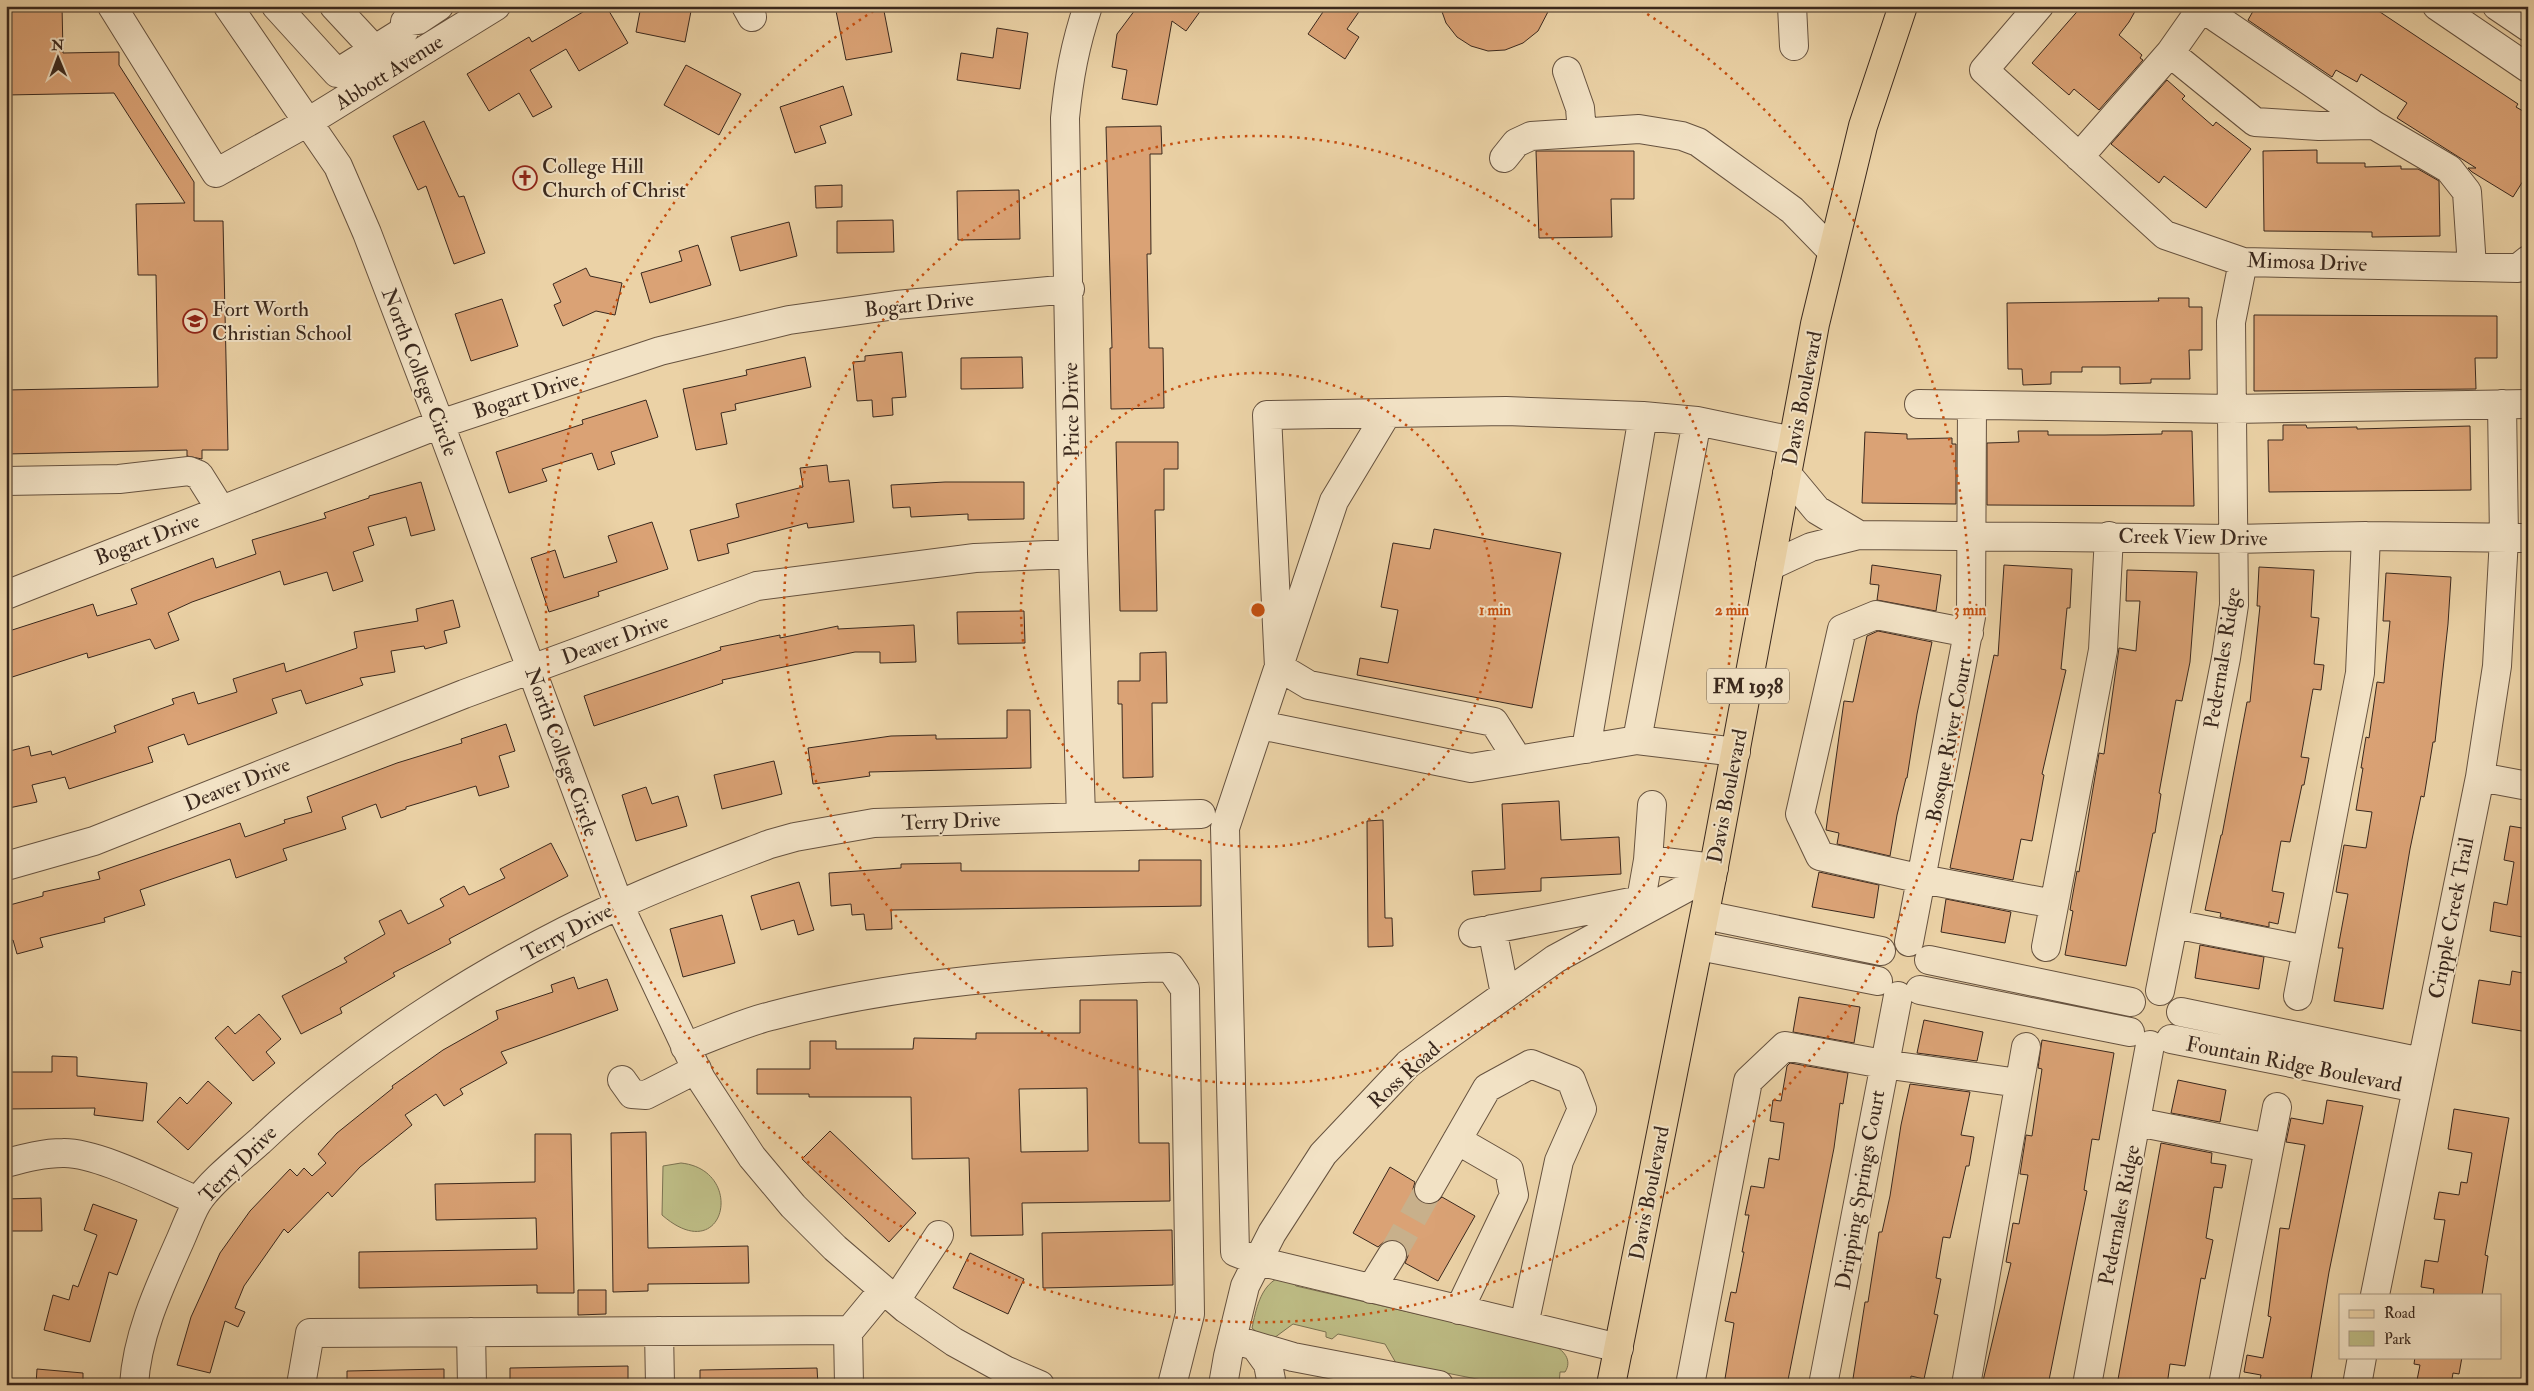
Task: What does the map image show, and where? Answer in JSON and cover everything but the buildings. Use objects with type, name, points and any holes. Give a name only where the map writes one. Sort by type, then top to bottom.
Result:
[{"type":"main road","name":"Davis Boulevard","points":[[1611,1385],[1705,915],[1815,324],[1864,126],[1903,6]]},
{"type":"street","name":"Abbott Avenue","points":[[112,6],[216,173],[308,122],[457,16],[496,6]]},
{"type":"street","name":"North College Circle","points":[[228,6],[338,166],[367,232],[619,905],[691,1058],[752,1157],[793,1206],[835,1248],[889,1295],[954,1342],[1005,1370],[1040,1385]]},
{"type":"street","points":[[276,6],[337,73],[404,31],[398,14]]},
{"type":"street","points":[[334,6],[375,50]]},
{"type":"street","points":[[398,14],[418,20],[439,6]]},
{"type":"street","name":"Price Drive","points":[[1081,817],[1073,554],[1066,118],[1071,66],[1088,6]]},
{"type":"street","points":[[1792,6],[1794,46]]},
{"type":"street","name":"Mimosa Drive","points":[[2039,6],[1984,70],[2165,235],[2243,262],[2472,267],[2523,264]]},
{"type":"street","points":[[2437,6],[2528,68]]},
{"type":"street","points":[[2497,6],[2528,27]]},
{"type":"street","points":[[2079,157],[2170,53],[2203,7],[2374,125],[2449,169],[2467,192],[2472,267]]},
{"type":"street","points":[[2170,53],[2255,122],[2319,126],[2374,125]]},
{"type":"street","points":[[1566,71],[1580,108],[1582,132]]},
{"type":"street","points":[[1504,158],[1516,143],[1531,136],[1639,129],[1682,136],[1698,142],[1792,210],[1832,251]]},
{"type":"street","name":"Pedernales Ridge","points":[[2160,991],[2226,658],[2234,605],[2235,539],[2231,322],[2243,262]]},
{"type":"street","name":"Bogart Drive","points":[[6,595],[440,424],[660,351],[789,320],[896,305],[1070,289]]},
{"type":"street","points":[[1919,404],[2233,409],[2515,404]]},
{"type":"street","name":"Bosque River Court","points":[[1909,942],[1969,633],[1972,404]]},
{"type":"street","name":"Cripple Creek Trail","points":[[2375,1294],[2480,778],[2516,538],[2515,404]]},
{"type":"street","points":[[1279,666],[1267,416],[1506,411],[1643,416],[1697,422],[1794,442]]},
{"type":"street","points":[[1386,413],[1334,501],[1225,828],[1235,1252],[1258,1261],[1618,1348]]},
{"type":"street","points":[[1586,749],[1643,416]]},
{"type":"street","points":[[1636,740],[1697,422]]},
{"type":"street","points":[[6,481],[119,479],[189,471],[199,475],[221,510]]},
{"type":"street","points":[[1787,474],[1817,510],[1859,535]]},
{"type":"street","name":"Creek View Drive","points":[[1770,566],[1811,547],[1859,535],[2109,536],[2235,539],[2366,536],[2516,538]]},
{"type":"street","points":[[2046,946],[2103,650],[2109,536]]},
{"type":"street","points":[[2298,996],[2360,673],[2366,536]]},
{"type":"street","name":"Deaver Drive","points":[[6,866],[94,841],[531,669],[757,586],[975,558],[1073,554]]},
{"type":"street","points":[[1969,633],[1876,615],[1842,629],[1800,814],[1820,856],[1922,879],[2054,904]]},
{"type":"street","points":[[1279,666],[1309,685],[1494,722],[1518,760]]},
{"type":"street","points":[[1260,725],[1471,768],[1636,740],[1736,752]]},
{"type":"street","points":[[2480,778],[2528,786]]},
{"type":"street","points":[[1505,994],[1482,931],[1596,922],[1641,900],[1648,860],[1652,805]]},
{"type":"street","name":"Terry Drive","points":[[134,1385],[136,1360],[147,1323],[167,1270],[198,1201],[278,1124],[327,1082],[458,990],[619,905],[770,844],[795,836],[874,823],[1201,814]]},
{"type":"street","points":[[1648,860],[1713,873]]},
{"type":"street","name":"Ross Road","points":[[1223,1385],[1243,1342],[1246,1286],[1272,1233],[1323,1154],[1408,1064],[1555,959],[1596,922],[1688,887],[1713,873]]},
{"type":"street","points":[[1705,915],[1881,951]]},
{"type":"street","points":[[2174,924],[2307,950]]},
{"type":"street","points":[[1909,942],[1921,948],[1929,960],[1929,976],[1898,989],[1875,962],[1881,951],[1891,943],[1909,942]]},
{"type":"street","name":"Fountain Ridge Boulevard","points":[[1699,946],[1898,989],[2150,1039],[2417,1088]]},
{"type":"street","points":[[1929,960],[2131,1002]]},
{"type":"street","points":[[622,1080],[632,1094],[646,1095],[691,1058],[768,1016],[843,998],[936,985],[1103,970],[1170,968],[1185,989],[1190,1314],[1172,1385]]},
{"type":"street","name":"Dripping Springs Court","points":[[1823,1385],[1898,989]]},
{"type":"street","points":[[2150,1039],[2126,1013],[2131,1002],[2144,992],[2160,991]]},
{"type":"street","name":"Fountain Ridge Boulevard","points":[[2150,1039],[2180,1027],[2181,1012],[2172,996],[2160,991]]},
{"type":"street","name":"Fountain Ridge Boulevard","points":[[2181,1012],[2422,1062]]},
{"type":"street","name":"Pedernales Ridge","points":[[2087,1385],[2150,1039]]},
{"type":"street","points":[[1690,1385],[1748,1081],[1785,1046],[1883,1064],[2019,1083]]},
{"type":"street","points":[[1966,1385],[2026,1047]]},
{"type":"street","points":[[1429,1189],[1487,1088],[1531,1064],[1571,1080],[1582,1109],[1559,1161],[1524,1325]]},
{"type":"street","points":[[2223,1385],[2277,1107]]},
{"type":"street","points":[[2136,1122],[2269,1148]]},
{"type":"street","points":[[1457,1140],[1509,1170],[1514,1195],[1459,1310]]},
{"type":"street","points":[[6,1163],[34,1155],[57,1153],[88,1156],[198,1201]]},
{"type":"street","points":[[301,1385],[310,1333],[848,1330],[889,1295],[939,1235]]},
{"type":"street","points":[[1371,1288],[1392,1255]]},
{"type":"street","points":[[848,1330],[848,1385]]},
{"type":"street","points":[[659,1331],[660,1385]]},
{"type":"street","points":[[472,1332],[472,1385]]},
{"type":"street","points":[[1243,1342],[1287,1355],[1439,1385]]},
{"type":"street","points":[[1243,1342],[1268,1364],[1272,1385]]},
{"type":"street","points":[[1287,1355],[1285,1366],[1289,1385]]},
{"type":"street","points":[[2357,1385],[2362,1358]]},
{"type":"green space","points":[[681,1163],[702,1170],[715,1182],[721,1197],[720,1212],[713,1225],[701,1231],[684,1229],[662,1215],[663,1166]]},
{"type":"green space","points":[[1278,1278],[1293,1282],[1296,1286],[1552,1345],[1560,1349],[1566,1356],[1567,1368],[1565,1372],[1560,1372],[1559,1385],[1507,1385],[1396,1363],[1385,1344],[1338,1334],[1332,1339],[1326,1337],[1326,1332],[1293,1324],[1274,1338],[1260,1335],[1252,1328],[1257,1307],[1267,1287]]},
{"type":"tunnel","points":[[1392,1255],[1429,1189]]},
{"type":"place","name":"College Hill Church of Christ","points":[[525,178]]},
{"type":"place","name":"Fort Worth Christian School","points":[[195,321]]}]
